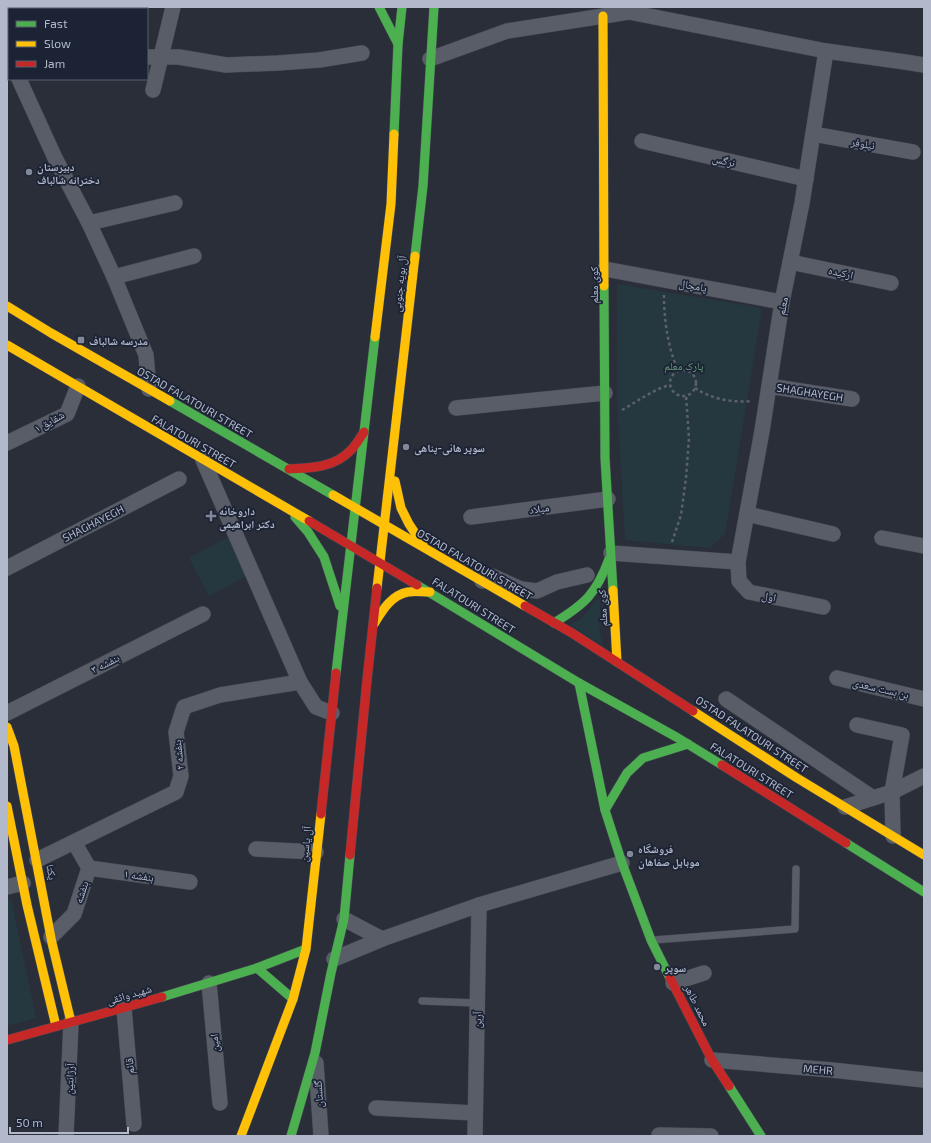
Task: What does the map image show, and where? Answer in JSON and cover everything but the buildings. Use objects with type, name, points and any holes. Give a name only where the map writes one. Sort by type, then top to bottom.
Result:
[{"type":"main road","points":[[379,7],[398,44]]},
{"type":"main road","name":"آل بویه جنوبی","points":[[350,544],[364,431],[380,330],[391,204],[398,44],[402,7]]},
{"type":"main road","points":[[433,11],[439,7]]},
{"type":"main road","name":"آل بویه جنوبی","points":[[380,562],[392,464],[402,332],[423,186],[433,11]]},
{"type":"main road","name":"کوی معلم","points":[[603,16],[605,458],[617,662]]},
{"type":"main road","name":"OSTAD FALATOURI STREET","points":[[7,306],[554,623],[845,807],[924,855]]},
{"type":"main road","name":"FALATOURI STREET","points":[[7,345],[350,544],[579,683],[688,744],[924,892]]},
{"type":"main road","points":[[289,469],[317,468],[337,462],[352,449],[364,431]]},
{"type":"main road","points":[[392,464],[401,508],[424,548]]},
{"type":"main road","points":[[287,508],[308,532],[324,557],[342,616]]},
{"type":"main road","name":"آل یاسین","points":[[241,1136],[293,999],[306,949],[350,544]]},
{"type":"main road","name":"کوی معلم","points":[[554,623],[576,610],[592,596],[601,580],[611,553]]},
{"type":"main road","points":[[291,1136],[315,1053],[334,959],[344,919],[380,562]]},
{"type":"main road","points":[[373,626],[383,609],[394,598],[406,592],[430,592]]},
{"type":"main road","points":[[336,674],[340,666],[347,662]]},
{"type":"main road","points":[[359,663],[367,672],[367,680]]},
{"type":"main road","name":"محمد طاهر","points":[[579,683],[605,810],[622,863],[651,940],[712,1060],[761,1136]]},
{"type":"main road","name":"یکتا","points":[[7,727],[14,746],[52,940],[71,1022]]},
{"type":"main road","points":[[605,810],[627,773],[643,758],[688,744]]},
{"type":"main road","points":[[7,806],[22,883],[56,1026]]},
{"type":"main road","points":[[37,946],[52,940]]},
{"type":"main road","name":"شهید واثقی","points":[[7,1040],[209,983],[257,968],[306,949]]},
{"type":"main road","points":[[257,968],[293,999]]},
{"type":"street","points":[[153,90],[154,57],[173,7]]},
{"type":"street","points":[[430,59],[507,31],[629,12],[826,51],[924,66]]},
{"type":"street","name":"معلم","points":[[738,562],[768,392],[782,302],[806,179],[826,51]]},
{"type":"street","points":[[154,57],[179,57],[226,65],[278,64],[312,61],[362,53]]},
{"type":"street","points":[[19,80],[55,158],[89,223],[114,277],[146,355],[149,389]]},
{"type":"street","name":"نیلوفر","points":[[813,134],[913,152]]},
{"type":"street","name":"نرگس","points":[[642,141],[806,179]]},
{"type":"street","points":[[89,223],[175,204]]},
{"type":"street","points":[[114,277],[194,256]]},
{"type":"street","name":"ارکیده","points":[[790,262],[891,283]]},
{"type":"street","name":"پامچال","points":[[605,269],[782,302]]},
{"type":"street","name":"شقایق ۱","points":[[7,443],[66,414],[78,386]]},
{"type":"street","name":"SHAGHAYEGH","points":[[768,392],[852,399]]},
{"type":"street","points":[[456,408],[605,393]]},
{"type":"street","points":[[203,460],[300,682],[316,707],[332,713]]},
{"type":"street","name":"SHAGHAYEGH","points":[[7,568],[179,479]]},
{"type":"street","name":"میلاد","points":[[471,517],[608,499]]},
{"type":"street","points":[[747,514],[833,534]]},
{"type":"street","points":[[882,538],[924,546]]},
{"type":"street","points":[[611,553],[738,562]]},
{"type":"street","name":"اول","points":[[738,562],[739,581],[749,592],[823,607]]},
{"type":"street","points":[[482,581],[492,576],[521,589],[537,591],[557,582],[587,575]]},
{"type":"street","name":"بنفشه ۳","points":[[7,713],[203,614]]},
{"type":"street","name":"بن بست سعدی","points":[[837,678],[924,699]]},
{"type":"street","name":"بنفشه ۲","points":[[37,860],[176,792],[181,776],[176,732],[184,707],[220,695],[300,682]]},
{"type":"street","points":[[726,699],[873,798]]},
{"type":"street","points":[[857,725],[902,734],[892,792],[893,836]]},
{"type":"street","points":[[845,807],[892,792],[924,776]]},
{"type":"street","name":"بنفشه","points":[[52,940],[74,914],[89,868],[74,842]]},
{"type":"street","points":[[256,848],[316,852]]},
{"type":"street","points":[[334,959],[382,939],[479,905],[622,863]]},
{"type":"street","name":"بنفشه ۱","points":[[89,868],[190,882]]},
{"type":"street","points":[[7,887],[22,883]]},
{"type":"street","name":"آرین","points":[[475,1136],[479,905]]},
{"type":"street","points":[[344,919],[382,939]]},
{"type":"street","points":[[673,983],[704,973]]},
{"type":"street","name":"امین","points":[[209,983],[220,1103]]},
{"type":"street","name":"قائم","points":[[124,1008],[134,1124]]},
{"type":"street","name":"آرژانتین","points":[[66,1136],[71,1022]]},
{"type":"street","name":"گلستان","points":[[315,1053],[320,1136]]},
{"type":"street","name":"MEHR","points":[[712,1060],[832,1070],[924,1080]]},
{"type":"street","points":[[376,1108],[475,1113]]},
{"type":"street","points":[[659,1135],[711,1136]]},
{"type":"lane","points":[[651,940],[795,929],[796,868]]},
{"type":"lane","points":[[422,1001],[477,1002]]},
{"type":"path","points":[[666,280],[664,309],[672,356],[678,371]]},
{"type":"path","points":[[678,371],[686,371],[695,379],[695,388],[693,392],[686,396],[677,396],[673,393],[669,385],[671,377],[678,371]]},
{"type":"path","points":[[617,413],[657,389],[669,385]]},
{"type":"path","points":[[695,388],[710,396],[731,401],[747,402],[768,392]]},
{"type":"path","points":[[671,544],[680,515],[686,478],[689,438],[686,396]]},
{"type":"green space","name":"پارک معلم","points":[[617,284],[762,308],[725,534],[710,548],[625,540],[617,399]]},
{"type":"green space","points":[[228,537],[248,575],[209,596],[189,558]]},
{"type":"green space","points":[[599,597],[599,627],[603,646],[570,624],[580,620]]},
{"type":"green space","points":[[11,899],[36,1018],[7,1026],[7,900]]},
{"type":"traffic: fast","points":[[379,7],[398,44]]},
{"type":"traffic: fast","points":[[394,134],[398,44],[402,7]]},
{"type":"traffic: fast","points":[[415,256],[423,186],[434,7]]},
{"type":"traffic: fast","points":[[604,286],[605,458],[613,590]]},
{"type":"traffic: fast","points":[[336,673],[375,337]]},
{"type":"traffic: fast","points":[[170,401],[333,495]]},
{"type":"traffic: fast","points":[[295,517],[308,532],[324,557],[340,606]]},
{"type":"traffic: fast","points":[[554,623],[582,604],[594,590],[609,559]]},
{"type":"traffic: fast","points":[[417,585],[579,683],[678,738],[722,765]]},
{"type":"traffic: fast","points":[[579,683],[605,810],[622,863],[651,940],[670,978]]},
{"type":"traffic: fast","points":[[605,810],[627,773],[643,758],[688,744]]},
{"type":"traffic: fast","points":[[846,843],[924,892]]},
{"type":"traffic: fast","points":[[291,1136],[315,1053],[331,973],[344,919],[350,855]]},
{"type":"traffic: fast","points":[[162,997],[257,968],[306,949]]},
{"type":"traffic: fast","points":[[257,968],[293,999]]},
{"type":"traffic: fast","points":[[729,1086],[761,1136]]},
{"type":"traffic: slow","points":[[603,16],[604,286]]},
{"type":"traffic: slow","points":[[375,337],[391,204],[394,134]]},
{"type":"traffic: slow","points":[[377,588],[415,256]]},
{"type":"traffic: slow","points":[[7,306],[170,401]]},
{"type":"traffic: slow","points":[[7,345],[309,521]]},
{"type":"traffic: slow","points":[[395,481],[401,508],[409,524],[423,545]]},
{"type":"traffic: slow","points":[[333,495],[525,606]]},
{"type":"traffic: slow","points":[[613,590],[617,662]]},
{"type":"traffic: slow","points":[[374,624],[388,604],[397,596],[408,592],[430,592]]},
{"type":"traffic: slow","points":[[693,711],[797,778],[924,855]]},
{"type":"traffic: slow","points":[[7,727],[14,746],[52,943],[71,1022]]},
{"type":"traffic: slow","points":[[7,806],[27,905],[56,1026]]},
{"type":"traffic: slow","points":[[241,1136],[293,999],[306,949],[321,814]]},
{"type":"traffic: jam","points":[[289,469],[330,464],[351,450],[364,432]]},
{"type":"traffic: jam","points":[[309,521],[417,585]]},
{"type":"traffic: jam","points":[[350,855],[377,588]]},
{"type":"traffic: jam","points":[[525,606],[572,633],[693,711]]},
{"type":"traffic: jam","points":[[321,814],[336,673]]},
{"type":"traffic: jam","points":[[722,765],[846,843]]},
{"type":"traffic: jam","points":[[670,978],[712,1060],[729,1086]]},
{"type":"traffic: jam","points":[[7,1040],[162,997]]},
{"type":"place","name":"دبیرستان دخترانه شالباف","points":[[29,172]]},
{"type":"place","name":"مدرسه شالباف","points":[[81,340]]},
{"type":"place","name":"سوپر هانی-پناهی","points":[[406,447]]},
{"type":"place","name":"داروخانه دکتر ابراهیمی","points":[[211,516]]},
{"type":"place","name":"فروشگاه موبایل صفاهان","points":[[630,854]]},
{"type":"place","name":"سوپر","points":[[657,967]]}]
